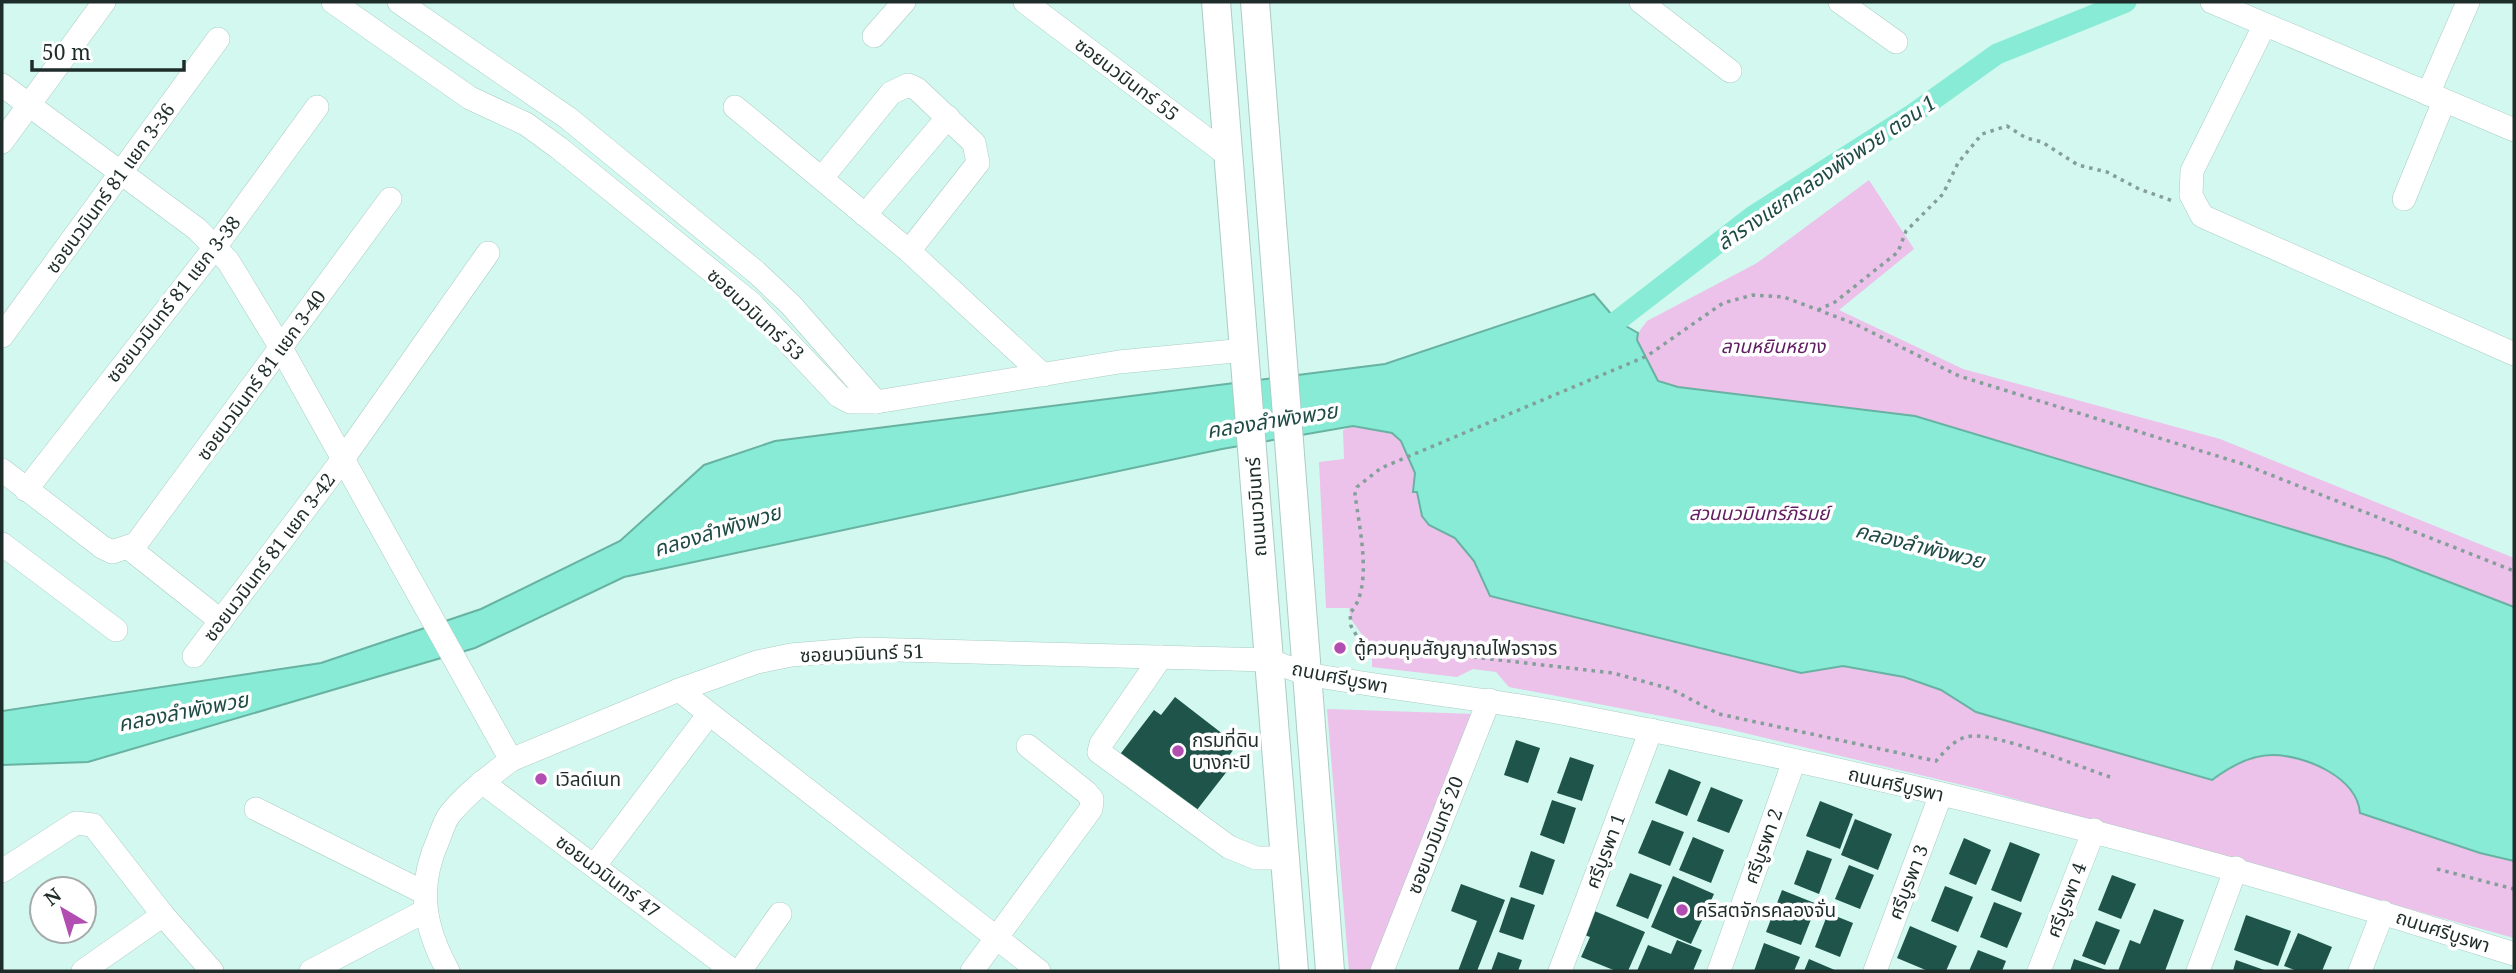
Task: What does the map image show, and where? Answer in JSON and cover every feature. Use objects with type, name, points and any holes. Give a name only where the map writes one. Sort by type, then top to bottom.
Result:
[{"type":"main road","name":"ถนนนวมินทร์","points":[[1216,2],[1294,971]]},
{"type":"main road","name":"ถนนนวมินทร์","points":[[1255,2],[1330,971]]},
{"type":"street","points":[[2,142],[104,2]]},
{"type":"street","name":"ซอยนวมินทร์ 53","points":[[333,2],[470,98],[526,124],[559,148],[751,303],[839,396],[850,402],[876,402],[1119,362],[1246,363]]},
{"type":"street","points":[[399,2],[568,118],[756,272],[790,305],[876,402]]},
{"type":"street","points":[[874,36],[904,2]]},
{"type":"street","name":"ซอยนวมินทร์ 55","points":[[1025,2],[1229,156]]},
{"type":"street","points":[[1641,2],[1730,71]]},
{"type":"street","points":[[1840,2],[1896,42]]},
{"type":"street","points":[[2212,2],[2514,130]]},
{"type":"street","points":[[2404,199],[2468,2]]},
{"type":"street","points":[[2264,26],[2192,171],[2191,195],[2202,216],[2514,354]]},
{"type":"street","name":"ซอยนวมินทร์ 81 แยก 3-36","points":[[2,336],[218,39]]},
{"type":"street","points":[[2,85],[216,246],[281,348],[511,760]]},
{"type":"street","points":[[822,178],[891,93],[908,85],[918,89],[974,143],[978,163],[909,251]]},
{"type":"street","name":"ซอยนวมินทร์ 81 แยก 3-38","points":[[26,490],[216,246],[317,107]]},
{"type":"street","points":[[735,107],[909,251],[1043,375]]},
{"type":"street","points":[[865,215],[948,117]]},
{"type":"street","name":"ซอยนวมินทร์ 81 แยก 3-40","points":[[129,548],[142,537],[390,199]]},
{"type":"street","name":"ซอยนวมินทร์ 81 แยก 3-42","points":[[194,656],[343,459],[488,253]]},
{"type":"street","points":[[2,470],[102,547],[112,552],[129,548],[220,621]]},
{"type":"street","points":[[2,544],[116,630]]},
{"type":"street","name":"ซอยนวมินทร์ 51","points":[[424,902],[433,850],[449,815],[482,782],[511,760],[679,690],[768,660],[863,649],[1268,660]]},
{"type":"street","points":[[1161,657],[1101,744],[1099,752],[1229,847],[1256,858],[1285,858]]},
{"type":"street","name":"ถนนศรีบูรพา","points":[[1268,660],[1307,674],[1489,700],[1651,730],[2094,830],[2236,868],[2514,954]]},
{"type":"street","points":[[679,690],[1039,971]]},
{"type":"street","name":"ซอยนวมินทร์ 20","points":[[1382,971],[1489,700]]},
{"type":"street","points":[[595,865],[709,714]]},
{"type":"street","name":"ศรีบูรพา 1","points":[[1560,971],[1651,730]]},
{"type":"street","points":[[972,971],[1091,809],[1092,799],[1086,792],[1028,746]]},
{"type":"street","name":"ศรีบูรพา 2","points":[[1718,971],[1794,761]]},
{"type":"street","name":"ซอยนวมินทร์ 47","points":[[482,782],[733,971]]},
{"type":"street","name":"ศรีบูรพา 3","points":[[1875,971],[1941,794]]},
{"type":"street","points":[[256,809],[424,902],[448,971]]},
{"type":"street","points":[[5,863],[76,823],[86,822],[93,825],[163,915],[212,971]]},
{"type":"street","name":"ศรีบูรพา 4","points":[[2039,971],[2094,830]]},
{"type":"street","points":[[2198,971],[2236,868]]},
{"type":"street","points":[[311,971],[424,902]]},
{"type":"street","points":[[2360,971],[2383,912]]},
{"type":"street","points":[[740,971],[780,914]]},
{"type":"street","points":[[83,971],[163,915]]},
{"type":"path","points":[[1818,310],[1835,302],[1898,252],[1906,231],[1943,194],[1958,163],[1982,134],[2007,126],[2026,138],[2042,142],[2078,165],[2107,172],[2163,200]]},
{"type":"path","points":[[2110,776],[2007,743],[1971,736],[1952,744],[1937,761],[1719,714],[1671,689],[1614,673],[1412,650],[1373,651],[1363,646],[1351,626],[1350,612],[1360,603],[1363,565],[1355,495],[1357,487],[1381,468],[1647,356],[1723,303],[1753,295],[1784,297],[1853,323],[1959,376],[2243,464],[2514,571]]},
{"type":"path","points":[[2437,869],[2514,890]]},
{"type":"green space","name":"สวนนวมินทร์ภิรมย์","points":[[1869,180],[1914,249],[1839,310],[1963,369],[2220,439],[2514,558],[2514,938],[1983,790],[1724,728],[1509,687],[1496,672],[1473,669],[1457,677],[1372,667],[1372,649],[1351,619],[1349,608],[1326,608],[1319,462],[1344,459],[1343,430],[1353,426],[1392,433],[1638,333],[1647,321],[1757,263]]},
{"type":"green space","points":[[1327,709],[1476,714],[1375,971],[1349,971]]},
{"type":"water","name":"คลองลำพังพวย","points":[[1594,294],[1617,321],[1638,333],[1637,340],[1658,381],[1678,387],[1915,416],[2387,558],[2514,607],[2514,861],[2480,853],[2360,813],[2357,800],[2340,779],[2327,770],[2299,759],[2272,755],[2256,757],[2232,767],[2212,780],[1976,712],[1941,690],[1904,677],[1843,666],[1801,673],[1490,596],[1474,561],[1455,538],[1429,525],[1422,516],[1417,492],[1413,492],[1415,473],[1401,441],[1392,433],[1353,426],[1222,449],[624,577],[475,648],[88,762],[2,765],[2,711],[321,663],[481,609],[620,541],[704,465],[775,441],[1385,364]]},
{"type":"building","name":"ตู้ควบคุมสัญญาณไฟจราจร","points":[[1340,641],[1346,649],[1339,655],[1333,646]]},
{"type":"building","name":"กรมที่ดิน บางกะปิ","points":[[1175,697],[1237,745],[1222,765],[1228,770],[1193,815],[1118,757],[1154,710],[1161,715]]},
{"type":"building","points":[[1516,740],[1540,748],[1528,783],[1504,775]]},
{"type":"building","points":[[1570,757],[1594,765],[1582,801],[1557,793]]},
{"type":"building","points":[[1669,769],[1701,782],[1687,816],[1655,803]]},
{"type":"building","points":[[1711,787],[1743,800],[1729,833],[1697,821]]},
{"type":"building","points":[[1552,800],[1576,808],[1564,844],[1540,835]]},
{"type":"building","points":[[1820,801],[1853,814],[1840,849],[1806,836]]},
{"type":"building","points":[[1855,819],[1892,834],[1878,870],[1841,855]]},
{"type":"building","points":[[1652,820],[1684,832],[1670,866],[1638,853]]},
{"type":"building","points":[[1693,837],[1724,850],[1711,883],[1679,870]]},
{"type":"building","points":[[1964,838],[1991,850],[1976,885],[1949,874]]},
{"type":"building","points":[[2010,842],[2040,854],[2021,902],[1991,890]]},
{"type":"building","points":[[1807,850],[1832,859],[1819,894],[1794,884]]},
{"type":"building","points":[[1531,851],[1555,860],[1543,895],[1519,887]]},
{"type":"building","points":[[1849,865],[1874,875],[1860,909],[1835,899]]},
{"type":"building","points":[[1630,873],[1662,885],[1648,919],[1616,906]]},
{"type":"building","points":[[2112,875],[2136,884],[2121,919],[2098,910]]},
{"type":"building","name":"คริสตจักรคลองจั่น","points":[[1673,876],[1714,894],[1691,944],[1651,927]]},
{"type":"building","points":[[1461,884],[1505,900],[1477,971],[1458,971],[1477,921],[1451,911]]},
{"type":"building","points":[[1945,886],[1973,897],[1958,932],[1931,921]]},
{"type":"building","points":[[1782,890],[1817,904],[1801,945],[1766,932]]},
{"type":"building","points":[[1511,897],[1535,905],[1523,940],[1499,932]]},
{"type":"building","points":[[1994,902],[2022,913],[2007,948],[1980,937]]},
{"type":"building","points":[[2154,909],[2184,920],[2165,971],[2118,971],[2130,940],[2140,944]]},
{"type":"building","points":[[1592,910],[1645,932],[1628,971],[1616,971],[1581,957],[1590,937],[1582,934]]},
{"type":"building","points":[[1828,913],[1853,923],[1840,957],[1815,947]]},
{"type":"building","points":[[2246,915],[2291,931],[2278,966],[2234,950]]},
{"type":"building","points":[[2096,921],[2120,930],[2105,965],[2082,956]]},
{"type":"building","points":[[1910,926],[1957,946],[1946,971],[1928,971],[1897,958]]},
{"type":"building","points":[[2298,933],[2332,947],[2322,971],[2297,971],[2284,966]]},
{"type":"building","points":[[1677,940],[1702,950],[1693,971],[1637,971],[1648,945],[1671,954]]},
{"type":"building","points":[[1764,943],[1800,957],[1794,971],[1754,971]]},
{"type":"building","points":[[1978,950],[2006,961],[2002,971],[1969,971]]},
{"type":"building","points":[[1498,952],[1522,960],[1518,971],[1491,971]]},
{"type":"building","points":[[1809,959],[1837,971],[1804,971]]},
{"type":"building","points":[[2074,959],[2109,971],[2070,971]]},
{"type":"building","points":[[2236,960],[2267,971],[2233,971]]},
{"type":"waterway","name":"ลำรางแยกคลองพังพวย ตอน 1","points":[[1592,334],[1617,321],[1753,216],[1913,114],[1997,54],[2126,2]]},
{"type":"place","name":"ตู้ควบคุมสัญญาณไฟจราจร","points":[[1340,648]]},
{"type":"place","name":"กรมที่ดิน บางกะปิ","points":[[1178,751]]},
{"type":"place","name":"เวิลด์เนท","points":[[541,779]]},
{"type":"place","name":"คริสตจักรคลองจั่น","points":[[1682,910]]},
{"type":"park label","name":"ลานหยินหยาง","points":[[1773,346]]}]
